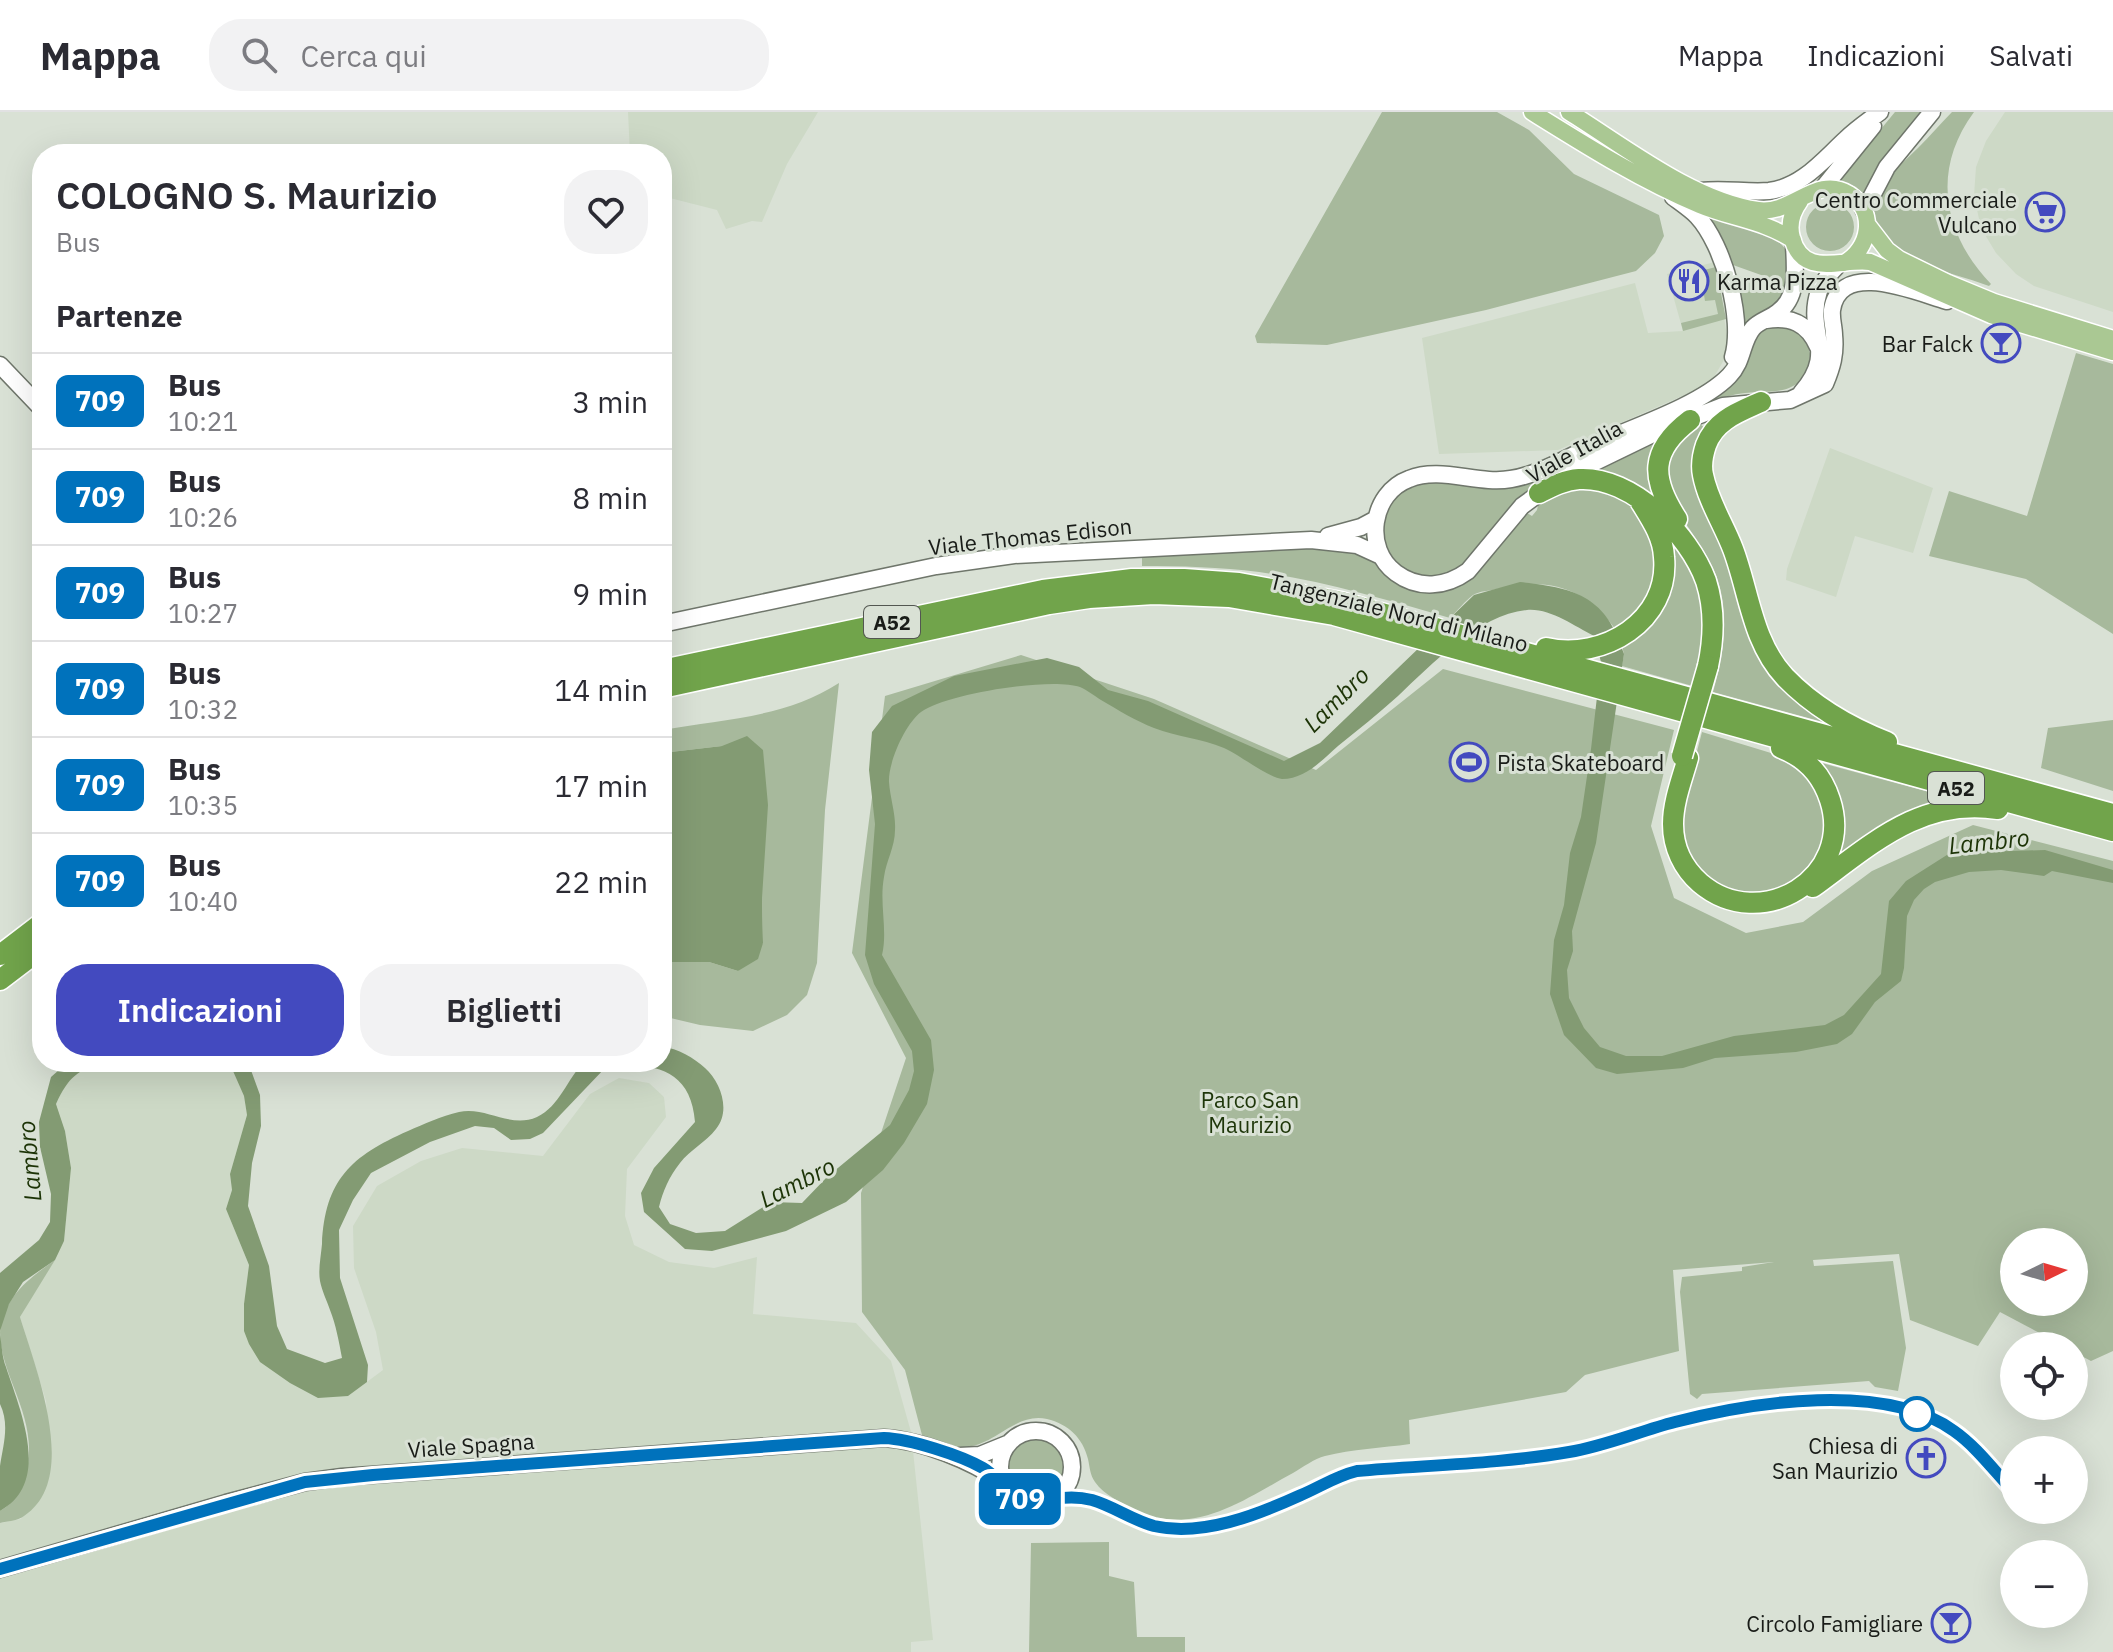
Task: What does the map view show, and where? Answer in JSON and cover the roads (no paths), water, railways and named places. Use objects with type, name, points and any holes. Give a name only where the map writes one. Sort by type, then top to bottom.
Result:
[{"type":"highway","points":[[1761,402],[1729,417],[1713,431],[1706,444],[1702,472],[1736,556],[1762,641],[1784,676],[1837,719],[1906,749],[1921,761]]},
{"type":"highway","points":[[1690,420],[1676,430],[1662,450],[1657,472],[1664,499],[1697,548],[1712,580],[1720,633],[1667,812],[1671,855],[1694,887],[1713,901],[1736,909],[1770,909],[1794,900],[1895,829],[1954,807],[1998,809],[2113,841]]},
{"type":"highway","points":[[1539,493],[1564,482],[1593,480],[1618,487],[1653,506],[1680,537],[1706,582],[1713,632],[1712,667]]},
{"type":"highway","points":[[1482,642],[1580,651],[1627,634],[1651,611],[1664,575],[1662,542],[1640,501]]},
{"type":"highway","name":"Tangenziale Nord di Milano","points":[[672,668],[1043,590],[1239,583],[1341,602],[1482,642]]},
{"type":"highway","name":"Tangenziale Nord di Milano","points":[[672,686],[1131,587],[1265,601],[1324,613],[1414,625]]},
{"type":"highway","points":[[1482,642],[1589,684],[1631,695],[1794,753],[1815,772],[1829,797],[1834,826],[1827,856],[1812,878],[1781,899],[1748,903],[1716,894],[1693,876],[1678,853],[1673,825],[1685,757]]},
{"type":"highway","name":"A52","points":[[1631,695],[1921,761],[2113,814]]},
{"type":"highway","name":"A52","points":[[1631,695],[2113,831]]},
{"type":"highway","points":[[0,955],[32,931]]},
{"type":"highway","points":[[0,980],[32,956]]},
{"type":"main road","points":[[1532,112],[1660,187],[1703,207],[1762,224],[1794,242],[1804,256],[1815,263],[1870,262],[1976,309]]},
{"type":"main road","points":[[1569,112],[1675,178],[1701,191],[1760,211],[1785,208],[1823,188],[1882,112]]},
{"type":"main road","points":[[1701,191],[1785,188],[1812,171],[1849,136],[1882,112]]},
{"type":"main road","points":[[1797,397],[1814,378],[1819,362],[1816,310],[1820,290],[1841,264],[1862,247],[1866,218],[1887,167],[1932,112]]},
{"type":"main road","points":[[1660,187],[1696,214],[1708,229],[1724,265],[1737,337],[1728,378]]},
{"type":"main road","points":[[1823,188],[1846,192],[1860,204],[1887,250],[1899,259],[1994,302],[2113,339]]},
{"type":"main road","name":"Viale Italia","points":[[1376,519],[1387,494],[1408,479],[1434,475],[1495,481],[1525,476],[1689,402],[1728,378],[1739,365],[1753,328],[1788,303],[1796,268],[1790,228],[1792,214],[1803,198]]},
{"type":"main road","points":[[1797,397],[1825,384],[1834,362],[1832,309],[1836,298],[1855,283],[1881,282],[2113,352]]},
{"type":"main road","points":[[1764,320],[1782,318],[1798,322],[1810,333],[1819,351]]},
{"type":"main road","points":[[0,365],[32,399]]},
{"type":"main road","name":"Viale Italia","points":[[1381,556],[1389,568],[1415,583],[1429,585],[1457,579],[1468,571],[1522,506],[1556,481],[1659,431],[1723,406],[1778,402],[1797,397]]},
{"type":"main road","points":[[1376,519],[1375,531],[1381,556]]},
{"type":"main road","name":"Viale Thomas Edison","points":[[1311,540],[1340,534],[1376,519]]},
{"type":"main road","name":"Viale Thomas Edison","points":[[672,622],[936,566],[1014,555],[1311,540],[1357,545],[1381,556]]},
{"type":"main road","points":[[1030,1431],[1053,1435],[1069,1451],[1071,1474],[1059,1495],[1037,1503],[1013,1495],[1002,1482],[1000,1460],[1007,1444],[1030,1431]]},
{"type":"main road","name":"Viale Spagna","points":[[0,1569],[226,1503],[305,1482],[342,1477],[884,1438],[899,1439],[955,1456],[983,1468],[1002,1482]]},
{"type":"main road","name":"Viale Spagna","points":[[955,1456],[980,1455],[1007,1444]]},
{"type":"place","name":"Centro Commerciale Vulcano","points":[[2045,212]]},
{"type":"place","name":"Karma Pizza","points":[[1689,281]]},
{"type":"place","name":"Bar Falck","points":[[2001,343]]},
{"type":"place","name":"Pista Skateboard","points":[[1469,762]]},
{"type":"place","name":"Chiesa di San Maurizio","points":[[1926,1458]]},
{"type":"place","name":"Circolo Famigliare","points":[[1951,1623]]},
{"type":"water label","name":"Lambro","points":[[1336,699]]},
{"type":"water label","name":"Lambro","points":[[1989,841]]},
{"type":"water label","name":"Lambro","points":[[29,1161]]},
{"type":"water label","name":"Lambro","points":[[797,1182]]},
{"type":"park label","name":"Parco San Maurizio","points":[[1250,1112]]}]
